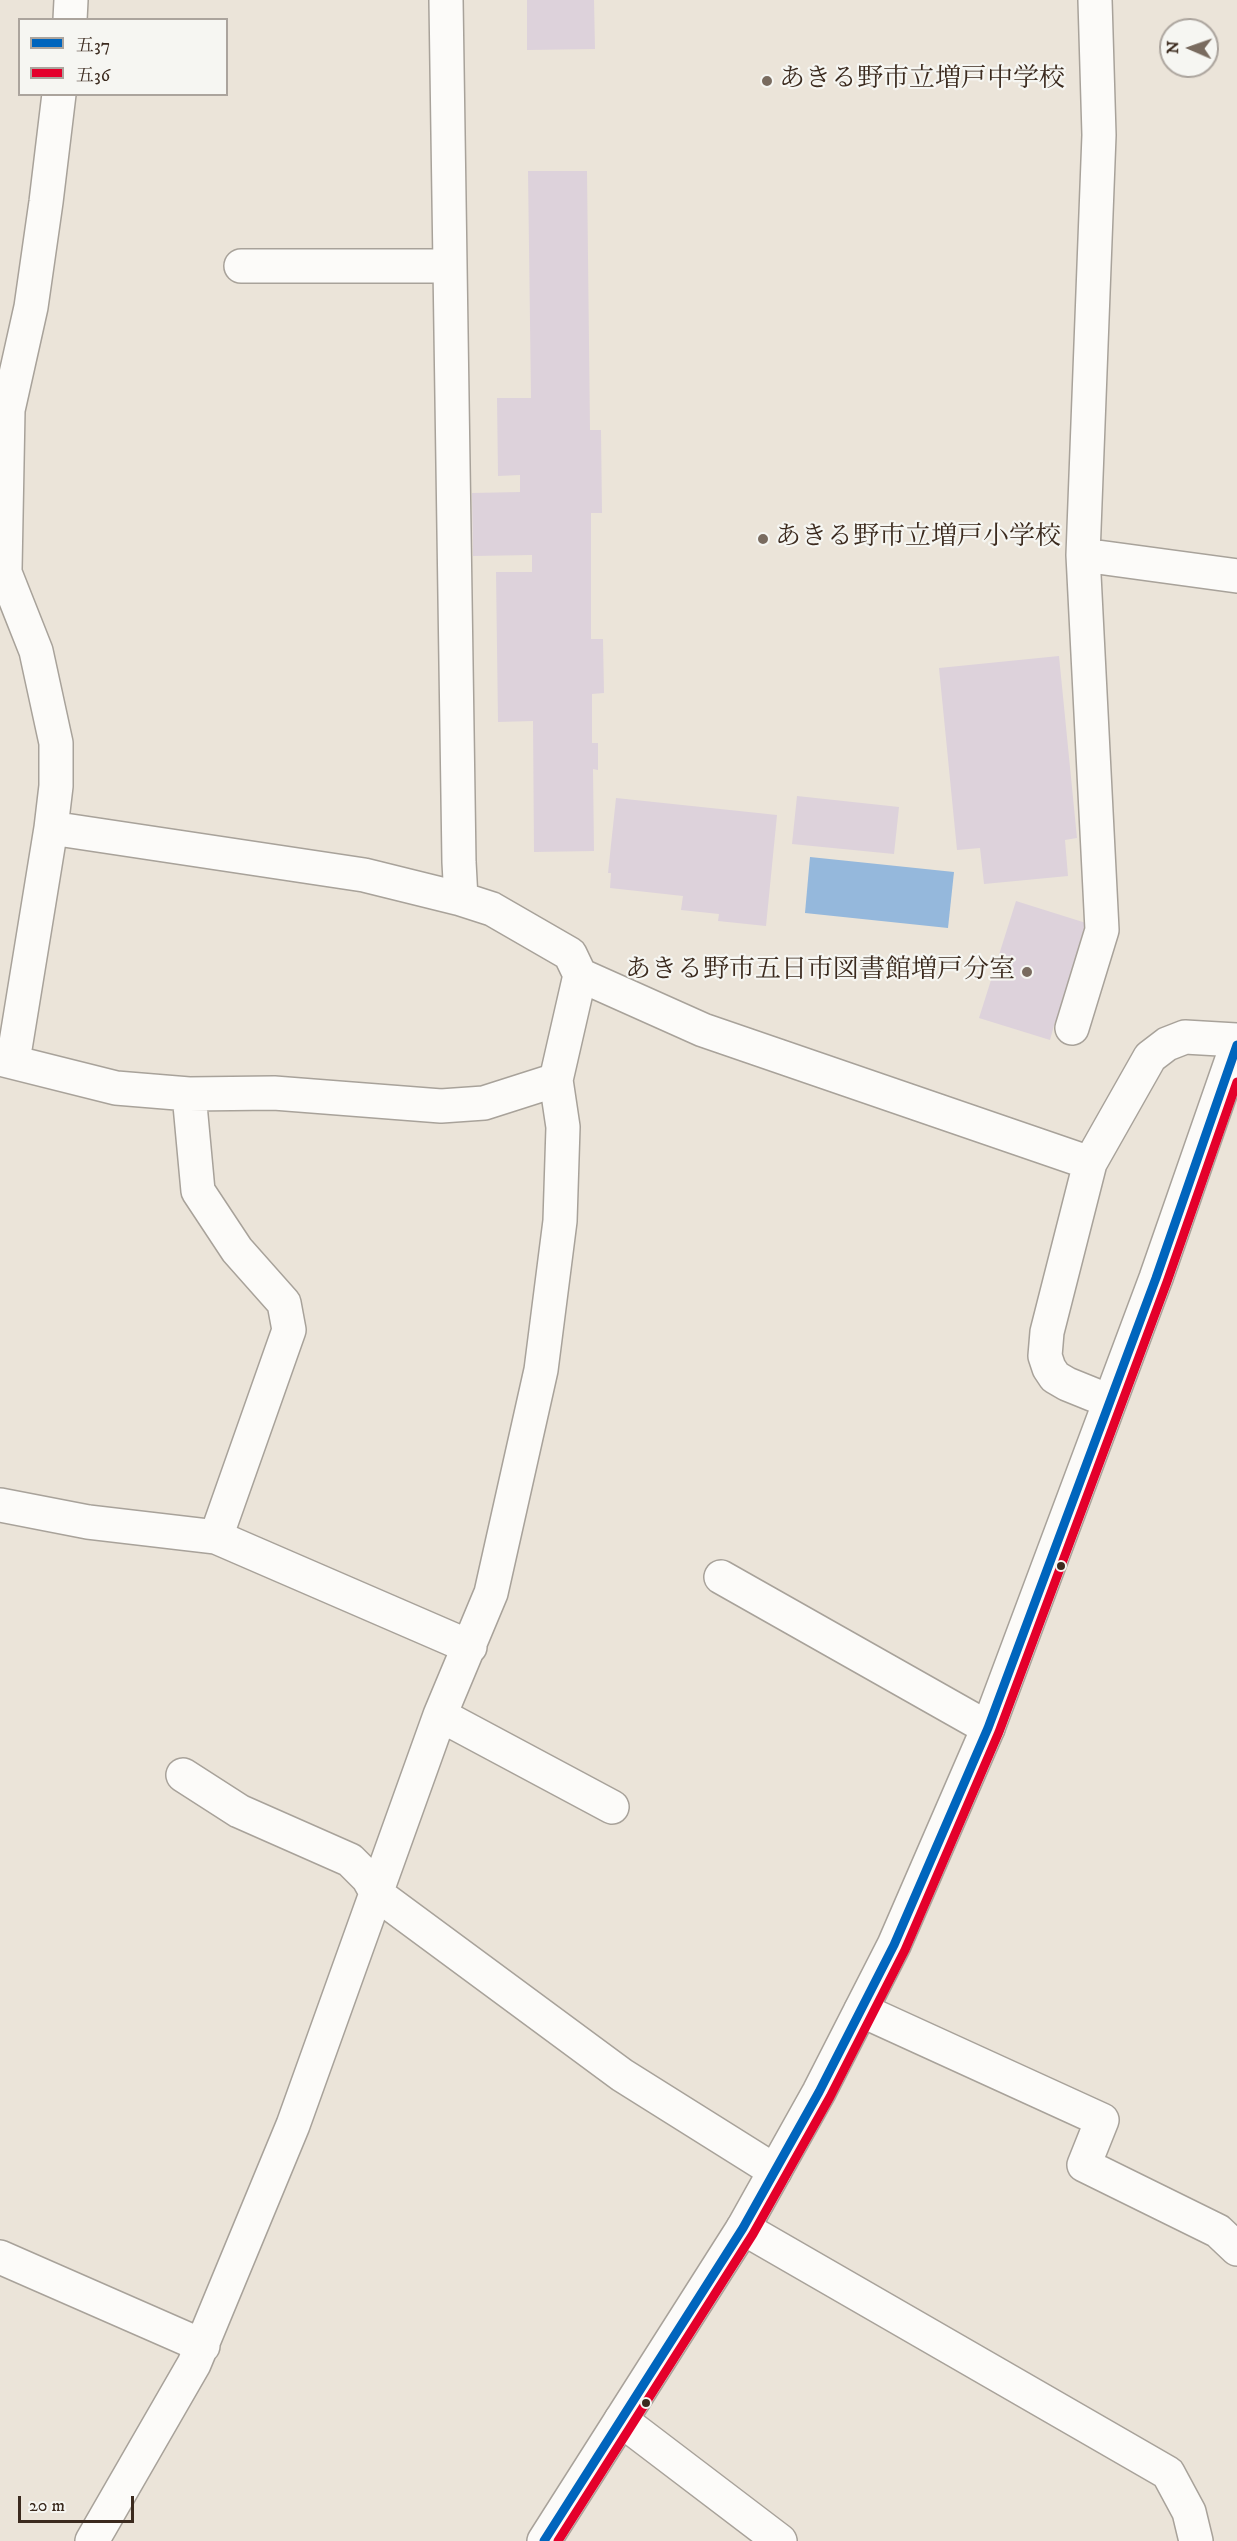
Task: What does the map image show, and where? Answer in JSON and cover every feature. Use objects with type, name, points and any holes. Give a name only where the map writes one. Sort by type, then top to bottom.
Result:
[{"type":"street","points":[[70,0],[70,18]]},
{"type":"street","points":[[446,0],[461,899]]},
{"type":"street","points":[[1072,1028],[1102,930],[1083,555],[1100,135],[1095,0]]},
{"type":"street","points":[[59,96],[54,115],[46,202],[30,308],[8,410],[3,565],[36,651],[56,743],[56,786],[51,828],[6,1060],[116,1088],[189,1094],[274,1093],[441,1106],[484,1103],[556,1080]]},
{"type":"street","points":[[241,266],[449,266]]},
{"type":"street","points":[[1083,555],[1237,576]]},
{"type":"street","points":[[51,828],[364,875],[461,899],[492,909],[570,954],[580,975],[556,1080],[563,1127],[560,1221],[541,1370],[491,1593],[440,1715],[293,2125],[203,2346],[92,2541]]},
{"type":"street","points":[[580,975],[703,1030],[1090,1163]]},
{"type":"street","points":[[1109,1401],[1055,1377],[1045,1356],[1047,1332],[1090,1163],[1150,1057],[1167,1044],[1185,1038],[1237,1040]]},
{"type":"street","points":[[544,2541],[743,2228],[776,2171],[894,1945],[988,1728],[1181,1207],[1237,1045]]},
{"type":"street","points":[[189,1094],[198,1191],[237,1250],[284,1303],[289,1330],[216,1537]]},
{"type":"street","points":[[0,1505],[88,1522],[216,1537],[470,1647]]},
{"type":"street","points":[[721,1577],[988,1728]]},
{"type":"street","points":[[440,1715],[612,1807]]},
{"type":"street","points":[[183,1775],[239,1811],[350,1860],[368,1878],[377,1894],[622,2075],[776,2171]]},
{"type":"street","points":[[861,2010],[1102,2120],[1084,2165],[1218,2231],[1237,2249]]},
{"type":"street","points":[[743,2228],[1168,2473],[1189,2512],[1196,2541]]},
{"type":"street","points":[[0,2258],[203,2346]]},
{"type":"street","points":[[621,2420],[780,2541]]},
{"type":"water","points":[[810,857],[954,872],[948,928],[805,913]]},
{"type":"building","points":[[527,0],[594,0],[595,49],[527,50]]},
{"type":"building","points":[[528,171],[587,171],[590,430],[601,430],[602,513],[591,513],[591,639],[603,639],[604,693],[592,694],[592,743],[598,743],[598,770],[593,769],[594,851],[534,852],[533,721],[498,722],[496,572],[532,572],[532,555],[473,556],[472,493],[520,492],[520,475],[498,476],[497,398],[531,398]]},
{"type":"building","points":[[1059,656],[1077,838],[1065,840],[1068,876],[984,884],[980,848],[957,850],[939,668]]},
{"type":"building","points":[[797,796],[899,807],[894,854],[792,844]]},
{"type":"building","points":[[616,798],[777,815],[766,926],[718,921],[719,914],[681,910],[683,896],[610,888],[611,873],[608,873]]},
{"type":"building","points":[[1016,901],[1086,923],[1080,941],[1087,943],[1062,1024],[1055,1022],[1050,1040],[979,1018]]},
{"type":"transit line","name":"五37","points":[[544,2541],[743,2228],[819,2092],[894,1945],[988,1728],[1156,1278],[1237,1045]]},
{"type":"transit line","name":"五36","points":[[558,2541],[753,2234],[830,2097],[905,1950],[999,1732],[1167,1282],[1237,1082]]},
{"type":"place","name":"あきる野市立増戸中学校","points":[[767,81]]},
{"type":"place","name":"あきる野市立増戸小学校","points":[[763,539]]},
{"type":"place","name":"あきる野市五日市図書館増戸分室","points":[[1027,972]]}]
